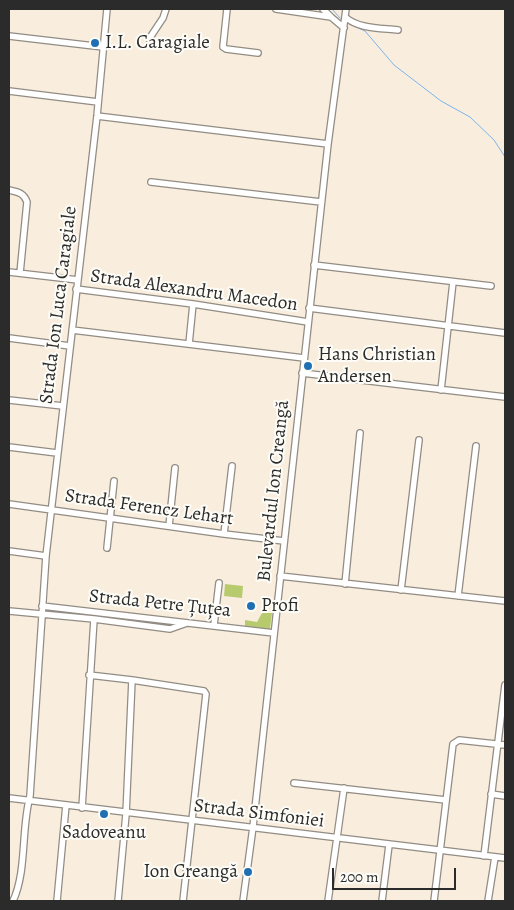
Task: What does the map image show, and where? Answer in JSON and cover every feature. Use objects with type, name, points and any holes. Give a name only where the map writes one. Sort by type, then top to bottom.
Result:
[{"type":"street","name":"Strada Ion Luca Caragiale","points":[[13,901],[16,894],[28,801],[46,556],[97,116],[107,9]]},
{"type":"street","points":[[149,39],[163,18],[166,9]]},
{"type":"street","points":[[227,9],[223,47],[258,53]]},
{"type":"street","points":[[276,9],[331,17]]},
{"type":"street","points":[[323,9],[344,28]]},
{"type":"street","name":"Bulevardul Ion Creangă","points":[[243,901],[253,827],[321,202],[346,9]]},
{"type":"street","points":[[345,17],[362,26],[398,30]]},
{"type":"street","points":[[9,36],[104,47]]},
{"type":"street","points":[[9,91],[98,102]]},
{"type":"street","points":[[97,116],[328,144]]},
{"type":"street","points":[[151,182],[321,202]]},
{"type":"street","points":[[9,190],[21,193],[26,197],[27,202],[20,273]]},
{"type":"street","points":[[314,265],[491,286]]},
{"type":"street","name":"Strada Alexandru Macedon","points":[[9,272],[78,280]]},
{"type":"street","points":[[441,390],[453,282]]},
{"type":"street","name":"Strada Alexandru Macedon","points":[[76,290],[193,304],[308,322]]},
{"type":"street","points":[[189,344],[193,304]]},
{"type":"street","points":[[309,308],[505,333]]},
{"type":"street","points":[[72,330],[304,358]]},
{"type":"street","points":[[9,338],[70,346]]},
{"type":"street","points":[[302,374],[505,397]]},
{"type":"street","points":[[9,400],[63,406]]},
{"type":"street","points":[[345,584],[360,433]]},
{"type":"street","points":[[401,590],[419,440]]},
{"type":"street","points":[[458,596],[476,446]]},
{"type":"street","points":[[9,448],[57,453]]},
{"type":"street","points":[[224,534],[232,466]]},
{"type":"street","points":[[169,526],[175,468]]},
{"type":"street","points":[[107,548],[114,481]]},
{"type":"street","name":"Strada Ferencz Lehart","points":[[9,504],[224,534],[284,540]]},
{"type":"street","points":[[9,551],[46,556]]},
{"type":"street","points":[[280,576],[505,601]]},
{"type":"street","points":[[214,625],[219,583]]},
{"type":"street","name":"Strada Petre Țuțea","points":[[42,606],[274,633]]},
{"type":"street","points":[[9,611],[97,619],[170,629],[189,622]]},
{"type":"street","points":[[82,808],[89,675],[97,619],[100,612]]},
{"type":"street","points":[[89,675],[204,691],[206,694],[183,901]]},
{"type":"street","points":[[118,901],[126,814],[132,680]]},
{"type":"street","points":[[484,856],[505,685]]},
{"type":"street","points":[[434,901],[452,748],[455,741],[505,745]]},
{"type":"street","points":[[294,783],[446,800]]},
{"type":"street","points":[[328,901],[344,788]]},
{"type":"street","points":[[491,794],[505,796]]},
{"type":"street","name":"Strada Simfoniei","points":[[9,798],[126,814],[253,827],[505,858]]},
{"type":"street","points":[[57,901],[66,805]]},
{"type":"street","points":[[382,901],[389,845]]},
{"type":"street","points":[[488,901],[495,857]]},
{"type":"street","points":[[9,894],[16,894]]},
{"type":"green space","points":[[225,584],[243,586],[242,598],[224,596]]},
{"type":"green space","points":[[262,613],[272,613],[270,629],[245,626],[245,620],[257,622]]},
{"type":"waterway","points":[[332,9],[340,18]]},
{"type":"waterway","points":[[349,24],[365,31],[394,65],[441,101],[470,117],[494,140],[505,157]]},
{"type":"place","name":"I.L. Caragiale","points":[[95,43]]},
{"type":"place","name":"Hans Christian Andersen","points":[[308,366]]},
{"type":"place","name":"Profi","points":[[251,606]]},
{"type":"place","name":"Sadoveanu","points":[[104,814]]},
{"type":"place","name":"Ion Creangă","points":[[248,872]]}]
